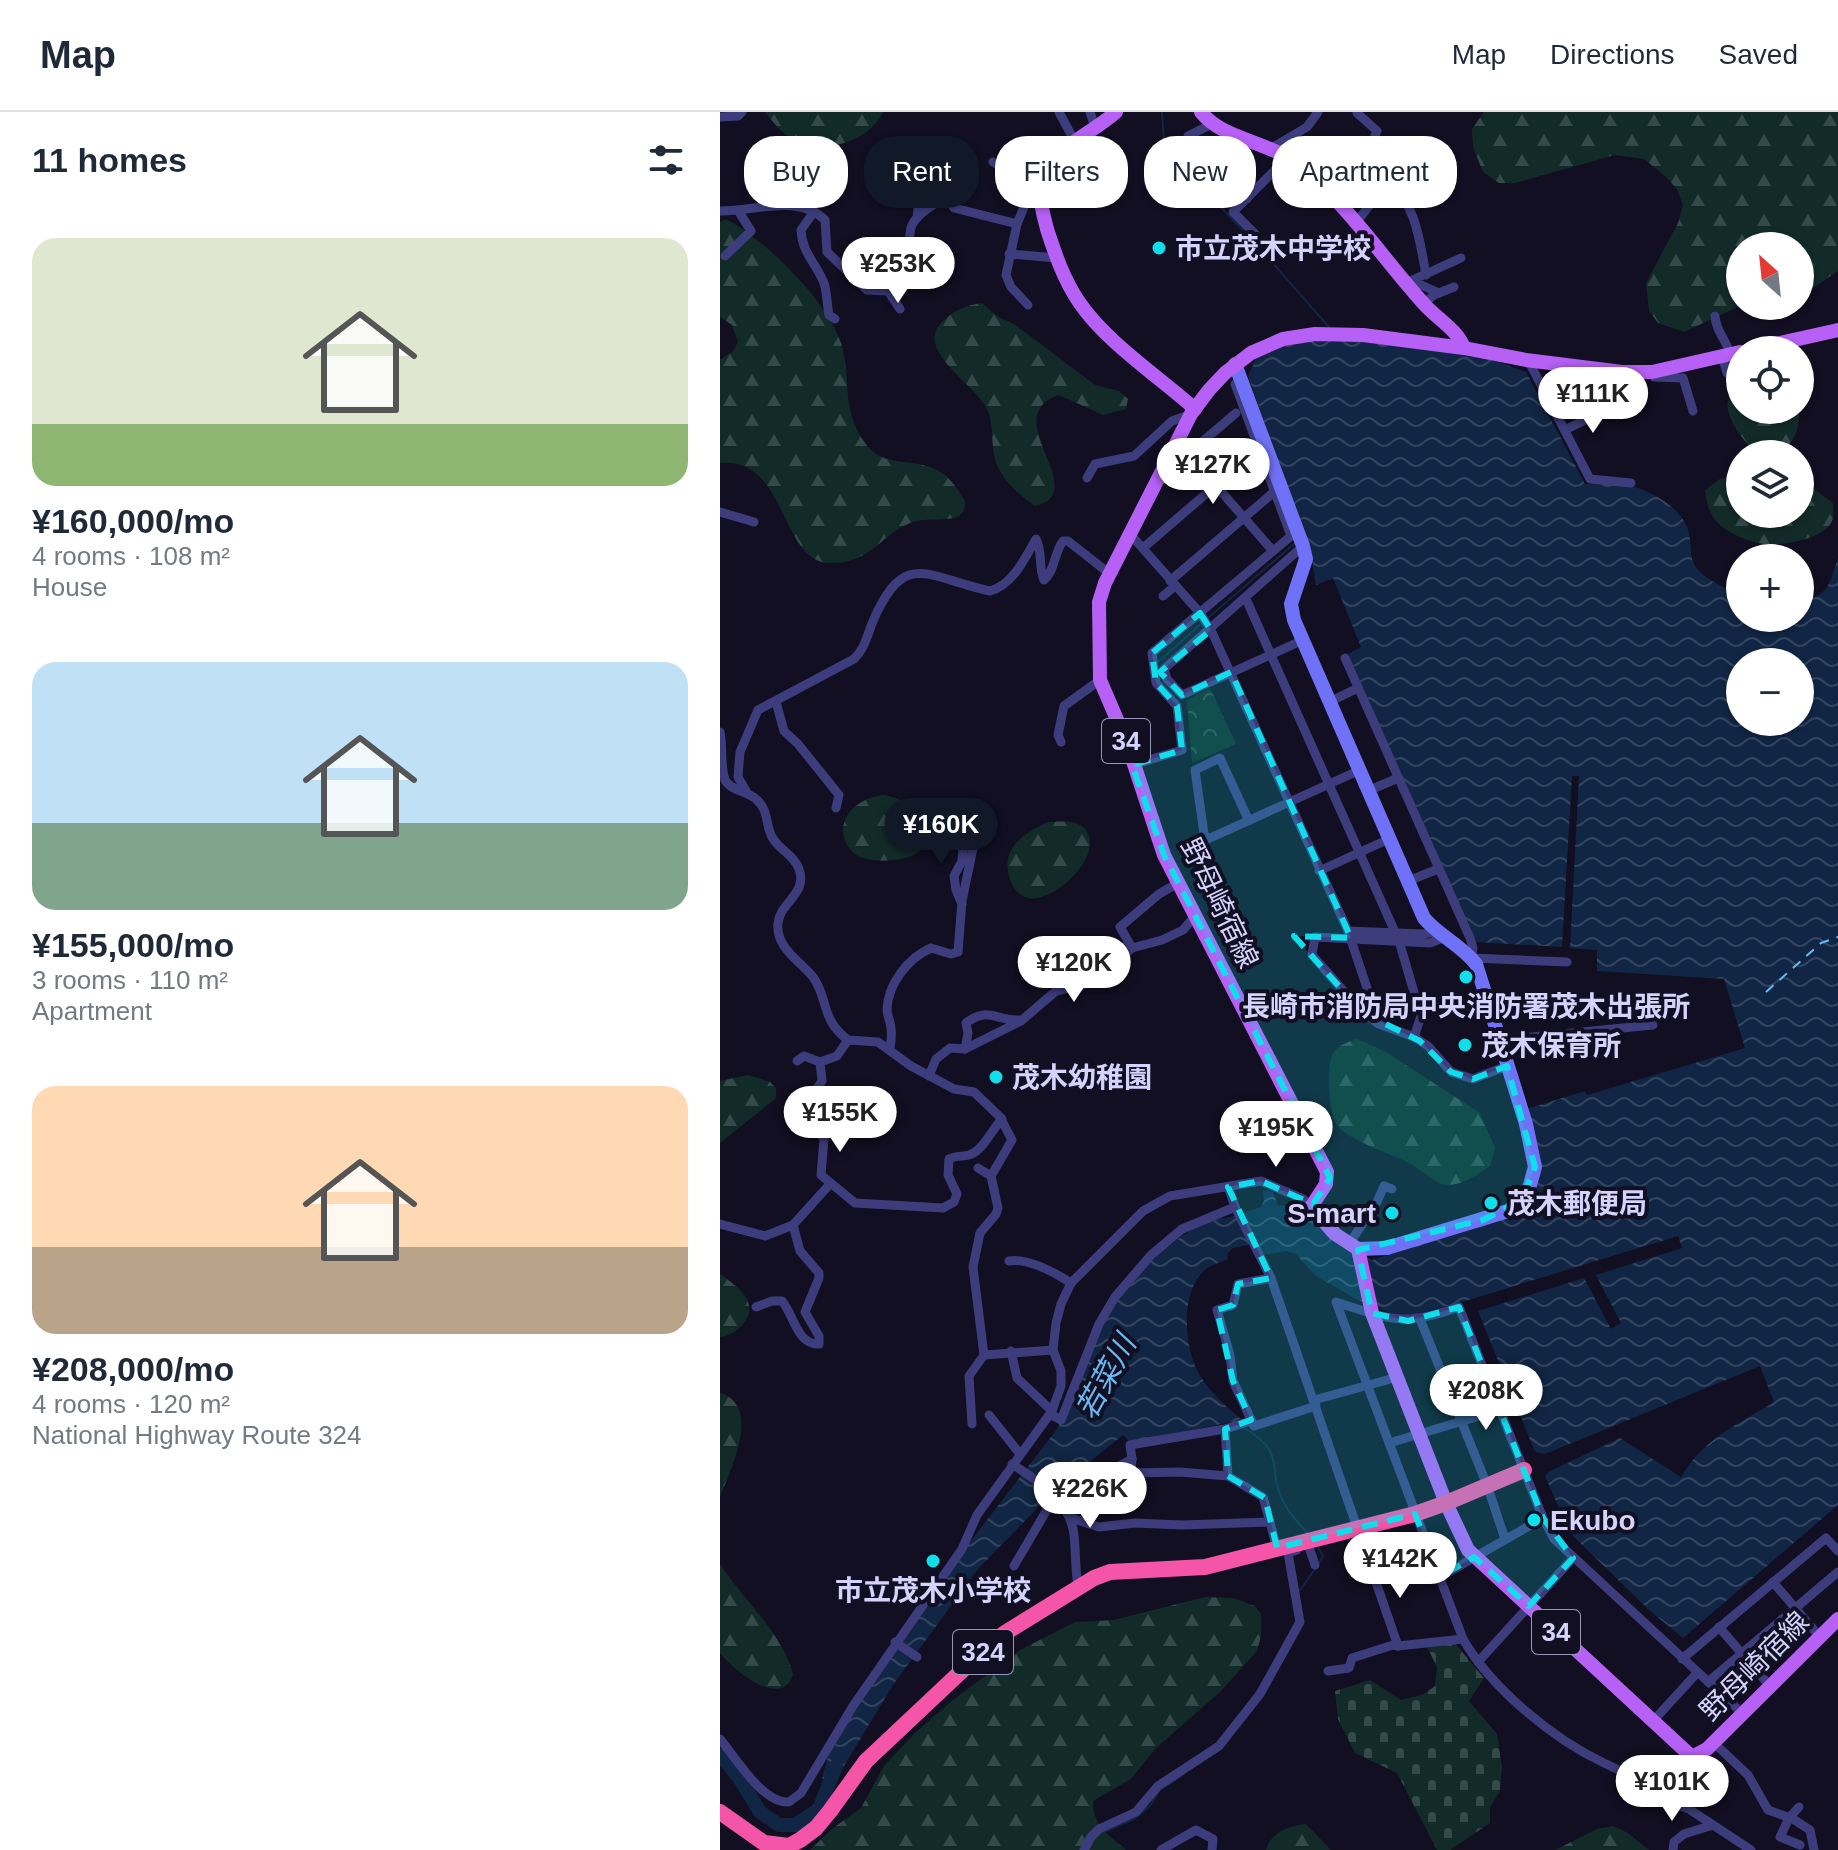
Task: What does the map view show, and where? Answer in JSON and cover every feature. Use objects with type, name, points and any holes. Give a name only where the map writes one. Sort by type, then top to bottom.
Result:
[{"type":"highway","name":"324","points":[[720,1812],[764,1843],[789,1846],[800,1840],[816,1828],[876,1750],[985,1649],[1078,1586],[1110,1572],[1205,1567],[1311,1541],[1415,1514],[1524,1470]]},
{"type":"main road","points":[[1080,136],[1116,112]]},
{"type":"main road","points":[[1201,112],[1212,124],[1270,149]]},
{"type":"main road","points":[[1042,208],[1057,258],[1077,299],[1091,317],[1193,412]]},
{"type":"main road","points":[[1340,208],[1423,304],[1457,335],[1464,348]]},
{"type":"main road","points":[[1811,336],[1838,330]]},
{"type":"main road","name":"野母崎宿線","points":[[1311,1207],[1326,1184],[1327,1172],[1164,855],[1121,727],[1100,680],[1099,602],[1110,574],[1193,412],[1216,381],[1235,364],[1283,339],[1344,334],[1622,372],[1652,372],[1726,355]]},
{"type":"main road","points":[[1311,1207],[1335,1234],[1353,1247]]},
{"type":"main road","name":"野母崎宿線","points":[[1353,1247],[1371,1308],[1446,1503],[1468,1550],[1692,1757],[1714,1743],[1838,1619]]},
{"type":"street","points":[[720,117],[738,116],[742,112]]},
{"type":"street","points":[[1059,112],[1072,136]]},
{"type":"street","points":[[1090,112],[1095,127]]},
{"type":"street","points":[[1270,149],[1307,127],[1318,112]]},
{"type":"street","points":[[1361,113],[1374,127],[1376,136]]},
{"type":"street","points":[[1188,136],[1212,124]]},
{"type":"street","points":[[1256,190],[1272,173]]},
{"type":"street","points":[[888,291],[900,254],[908,242],[910,228],[917,218],[947,198],[954,208],[1017,224]]},
{"type":"street","points":[[720,211],[739,212],[773,204],[813,213],[825,220],[827,252],[867,290],[888,291]]},
{"type":"street","points":[[917,218],[918,208]]},
{"type":"street","points":[[1026,208],[1017,224],[1009,254],[1007,281],[1028,305]]},
{"type":"street","points":[[1237,208],[1233,212],[1257,236]]},
{"type":"street","points":[[1355,224],[1367,208]]},
{"type":"street","points":[[1409,208],[1426,275]]},
{"type":"street","points":[[725,256],[751,231],[739,212]]},
{"type":"street","points":[[813,213],[801,230],[801,244],[825,285],[829,315],[835,319]]},
{"type":"street","points":[[1009,254],[1057,258]]},
{"type":"street","points":[[1408,286],[1461,258]]},
{"type":"street","points":[[1408,286],[1419,284],[1439,293]]},
{"type":"street","points":[[1423,304],[1454,287]]},
{"type":"street","points":[[888,291],[900,309]]},
{"type":"street","points":[[1715,316],[1716,330],[1726,342]]},
{"type":"street","points":[[1528,360],[1590,479],[1631,483]]},
{"type":"street","points":[[1235,364],[1303,546],[1306,559],[1291,604],[1301,641],[1370,790],[1424,918],[1440,935],[1471,958],[1481,978],[1526,1124],[1535,1167],[1532,1184],[1522,1200],[1508,1211],[1387,1248],[1353,1247],[1384,1186],[1392,1189]]},
{"type":"street","points":[[1652,372],[1654,377],[1663,379],[1683,378],[1693,411]]},
{"type":"street","points":[[1132,765],[1186,751],[1177,706],[1156,683],[1152,653],[1201,615],[1291,536],[1235,384]]},
{"type":"street","points":[[1565,430],[1605,410]]},
{"type":"street","points":[[1087,478],[1095,464],[1134,456],[1172,421],[1193,412]]},
{"type":"street","points":[[1188,454],[1236,413]]},
{"type":"street","points":[[1177,441],[1273,551]]},
{"type":"street","points":[[1143,548],[1258,449]]},
{"type":"street","points":[[1163,596],[1172,584],[1274,492]]},
{"type":"street","points":[[720,512],[754,522]]},
{"type":"street","points":[[1130,534],[1210,629],[1350,934],[1379,1024]]},
{"type":"street","points":[[972,1424],[969,1376],[984,1355],[973,1267],[980,1233],[998,1208],[991,1176],[1012,1140],[1002,1119],[974,1092],[954,1089],[929,1076],[878,1042],[848,1040],[828,1018],[813,977],[780,940],[778,920],[799,889],[801,875],[793,858],[773,838],[761,804],[739,782],[740,752],[758,710],[854,659],[863,650],[883,599],[903,577],[923,574],[990,591],[999,589],[1013,576],[1036,539],[1041,549],[1039,561],[1044,580],[1051,572],[1063,541],[1068,541],[1110,574]]},
{"type":"street","points":[[1301,641],[1182,695],[1167,679],[1164,669],[1303,546]]},
{"type":"street","points":[[1246,599],[1397,937],[1421,1016],[1414,1037]]},
{"type":"street","points":[[1345,658],[1470,938],[1473,948],[1471,958]]},
{"type":"street","points":[[1061,742],[1058,735],[1064,706],[1100,680]]},
{"type":"street","points":[[1329,702],[1358,688]]},
{"type":"street","points":[[776,702],[784,731],[839,795],[836,808]]},
{"type":"street","points":[[720,732],[721,767],[725,780],[748,794]]},
{"type":"street","points":[[1249,821],[1220,758],[1195,770],[1204,834],[1208,839],[1289,804],[1360,770]]},
{"type":"street","points":[[1370,790],[1398,778]]},
{"type":"street","points":[[890,1048],[892,1031],[887,1007],[892,988],[903,970],[921,952],[931,948],[951,954],[958,952],[962,904],[954,876],[962,861],[964,837],[968,829],[959,818]]},
{"type":"street","points":[[1319,871],[1389,839]]},
{"type":"street","points":[[1408,881],[1438,869]]},
{"type":"street","points":[[1132,948],[1120,927],[1159,894],[1178,883]]},
{"type":"street","points":[[929,1076],[936,1059],[950,1048],[965,1049],[1021,1021],[1056,991],[1083,985],[1106,972],[1132,948],[1162,940],[1183,930],[1195,916]]},
{"type":"street","points":[[1440,935],[1430,943],[1350,934],[1315,937],[1312,955],[1363,1013],[1379,1024],[1414,1037],[1428,1046],[1446,1068],[1464,1078],[1480,1078],[1507,1066]]},
{"type":"street","points":[[1094,957],[1106,972]]},
{"type":"street","points":[[1471,958],[1567,962]]},
{"type":"street","points":[[965,1049],[966,1023],[980,1014],[1021,1021]]},
{"type":"street","points":[[1501,1040],[1653,1025]]},
{"type":"street","points":[[797,1061],[804,1056],[820,1062],[837,1056],[848,1040]]},
{"type":"street","points":[[820,1062],[822,1081],[808,1101],[807,1112],[824,1139],[821,1173],[855,1203],[943,1208],[954,1202],[957,1194],[948,1175],[949,1159],[967,1156],[979,1149],[1002,1119]]},
{"type":"street","points":[[978,1168],[991,1176]]},
{"type":"street","points":[[720,1739],[763,1792],[780,1803],[796,1799],[853,1706],[962,1549],[977,1515],[1051,1413],[1061,1386],[1061,1371],[1053,1350],[1061,1304],[1071,1283],[1156,1201],[1180,1193],[1261,1181],[1303,1199],[1311,1207]]},
{"type":"street","points":[[720,1224],[765,1236],[793,1225],[830,1184]]},
{"type":"street","points":[[1228,1187],[1271,1278],[1398,1646]]},
{"type":"street","points":[[1011,1351],[1017,1378],[1061,1420],[1099,1324],[1115,1297],[1151,1255],[1182,1229],[1236,1208]]},
{"type":"street","points":[[756,1307],[782,1301],[804,1340],[819,1344],[819,1336],[805,1312],[819,1273],[800,1251],[793,1225]]},
{"type":"street","points":[[1009,1261],[1039,1267],[1071,1283]]},
{"type":"street","points":[[1271,1278],[1238,1284],[1233,1305],[1217,1310],[1230,1355],[1233,1381],[1248,1422],[1254,1426],[1398,1377]]},
{"type":"street","points":[[1692,1757],[1633,1774],[1622,1772],[1575,1748],[1520,1705],[1478,1662],[1463,1639],[1336,1302],[1371,1308],[1408,1321],[1459,1307],[1554,1539],[1742,1713]]},
{"type":"street","points":[[1420,1319],[1487,1485],[1505,1539]]},
{"type":"street","points":[[984,1355],[1053,1350]]},
{"type":"street","points":[[1389,1443],[1500,1410]]},
{"type":"street","points":[[989,1415],[1020,1454]]},
{"type":"street","points":[[1132,1485],[1130,1445],[1248,1422]]},
{"type":"street","points":[[1228,1476],[1229,1428]]},
{"type":"street","points":[[1014,1566],[1055,1496],[1132,1459]]},
{"type":"street","points":[[1012,1464],[1055,1496],[1071,1518],[1078,1586]]},
{"type":"street","points":[[1131,1473],[1180,1472],[1228,1476],[1263,1497],[1277,1548]]},
{"type":"street","points":[[1071,1518],[1099,1527],[1135,1523],[1269,1522]]},
{"type":"street","points":[[1440,1577],[1543,1518]]},
{"type":"street","points":[[1682,1659],[1826,1538],[1838,1551]]},
{"type":"street","points":[[1076,1850],[1099,1829],[1136,1812],[1158,1786],[1219,1746],[1260,1694],[1300,1622],[1288,1553],[1311,1541],[1315,1565]]},
{"type":"street","points":[[1478,1662],[1573,1558]]},
{"type":"street","points":[[1708,1682],[1838,1572]]},
{"type":"street","points":[[1773,1582],[1819,1636]]},
{"type":"street","points":[[1719,1627],[1769,1685]]},
{"type":"street","points":[[1328,1671],[1349,1668],[1352,1658],[1393,1645],[1463,1639]]},
{"type":"street","points":[[897,1643],[917,1657]]},
{"type":"street","points":[[1653,1721],[1697,1673]]},
{"type":"street","points":[[1714,1743],[1748,1775],[1765,1807],[1810,1830],[1814,1850]]},
{"type":"street","points":[[1633,1774],[1644,1802],[1674,1803],[1702,1816],[1736,1843],[1751,1850]]},
{"type":"street","points":[[1799,1807],[1789,1818],[1780,1837],[1800,1845]]},
{"type":"street","points":[[1673,1850],[1674,1842],[1684,1834],[1713,1825]]},
{"type":"street","points":[[1087,1850],[1099,1829]]},
{"type":"street","points":[[1161,1850],[1196,1830],[1213,1839],[1212,1850]]},
{"type":"street","points":[[1087,1850],[1091,1837]]},
{"type":"highlighted area","points":[[1200,613],[1211,630],[1160,672],[1182,695],[1231,672],[1351,938],[1294,936],[1363,1013],[1420,1041],[1451,1072],[1473,1079],[1507,1066],[1535,1167],[1522,1200],[1483,1220],[1358,1250],[1372,1313],[1408,1321],[1459,1307],[1543,1518],[1573,1558],[1529,1606],[1474,1557],[1440,1577],[1415,1514],[1277,1548],[1265,1498],[1228,1476],[1225,1429],[1251,1420],[1233,1381],[1217,1310],[1233,1305],[1238,1284],[1271,1278],[1228,1187],[1261,1181],[1313,1204],[1330,1178],[1164,855],[1132,765],[1182,750],[1177,706],[1156,683],[1152,653]]},
{"type":"green space","points":[[765,112],[883,112],[867,132],[848,141],[848,136],[788,136]]},
{"type":"green space","points":[[1484,112],[1838,112],[1838,271],[1814,287],[1814,232],[1726,232],[1726,312],[1684,332],[1658,323],[1649,311],[1646,283],[1678,223],[1683,205],[1677,189],[1665,176],[1644,159],[1615,155],[1515,183],[1499,183],[1483,172],[1473,147],[1472,129]]},
{"type":"green space","points":[[726,219],[776,256],[822,308],[841,343],[849,405],[865,443],[872,451],[889,460],[928,466],[946,476],[965,501],[964,511],[958,517],[916,521],[857,558],[830,563],[814,558],[801,546],[771,492],[758,476],[742,465],[720,463],[720,360],[733,351],[738,342],[732,325],[720,317],[720,222]]},
{"type":"green space","points":[[982,303],[1095,385],[1119,391],[1128,399],[1126,409],[1103,415],[1059,395],[1042,405],[1037,419],[1039,436],[1055,486],[1050,498],[1035,506],[1002,474],[995,457],[988,411],[950,368],[935,344],[935,332],[947,317]]},
{"type":"green space","points":[[1734,424],[1799,424],[1792,440],[1744,440]]},
{"type":"green space","points":[[1726,478],[1726,528],[1814,528],[1814,489],[1833,503],[1832,521],[1821,532],[1802,540],[1772,544],[1746,539],[1723,528],[1712,516],[1705,490]]},
{"type":"green space","points":[[1210,688],[1236,744],[1192,763],[1187,700]]},
{"type":"green space","points":[[883,795],[908,804],[920,815],[928,839],[917,853],[893,860],[874,860],[857,855],[846,841],[843,831],[848,814],[863,801]]},
{"type":"green space","points":[[1048,822],[1080,825],[1090,838],[1089,850],[1084,862],[1064,885],[1039,898],[1028,898],[1013,885],[1008,871],[1010,852],[1021,838]]},
{"type":"green space","points":[[1357,1039],[1386,1052],[1480,1113],[1495,1148],[1490,1166],[1460,1183],[1446,1185],[1409,1163],[1357,1140],[1340,1128],[1331,1108],[1330,1061],[1340,1046]]},
{"type":"green space","points":[[748,1075],[770,1082],[776,1088],[776,1098],[720,1143],[720,1081]]},
{"type":"green space","points":[[720,1274],[745,1296],[749,1309],[747,1317],[735,1332],[720,1337]]},
{"type":"green space","points":[[720,1393],[733,1400],[740,1411],[742,1425],[736,1456],[720,1498]]},
{"type":"green space","points":[[720,1564],[781,1646],[793,1675],[787,1685],[778,1689],[756,1683],[720,1653]]},
{"type":"green space","points":[[1205,1597],[1233,1598],[1255,1606],[1261,1614],[1257,1651],[1220,1692],[1156,1748],[1131,1779],[1093,1801],[1099,1824],[1126,1850],[810,1850],[861,1808],[884,1766],[915,1733],[1020,1650],[1075,1622],[1114,1620]]},
{"type":"green space","points":[[1454,1642],[1484,1678],[1469,1701],[1497,1734],[1502,1767],[1500,1791],[1490,1807],[1490,1823],[1450,1850],[1437,1850],[1397,1773],[1355,1753],[1338,1719],[1335,1691],[1370,1680],[1401,1700],[1424,1694],[1435,1686],[1437,1667],[1426,1645]]},
{"type":"green space","points":[[1306,1824],[1331,1850],[1266,1850],[1272,1839],[1282,1831]]},
{"type":"green space","points":[[1613,1826],[1628,1833],[1649,1850],[1555,1850],[1597,1829]]},
{"type":"water","points":[[1328,338],[1481,356],[1526,372],[1585,484],[1635,487],[1649,492],[1680,515],[1688,531],[1692,559],[1697,569],[1726,588],[1726,632],[1814,632],[1814,597],[1827,587],[1838,558],[1838,1505],[1683,1638],[1649,1610],[1570,1533],[1545,1476],[1548,1472],[1620,1438],[1681,1477],[1711,1442],[1774,1402],[1760,1366],[1545,1454],[1535,1452],[1478,1311],[1584,1278],[1611,1329],[1621,1323],[1596,1275],[1682,1248],[1678,1236],[1462,1302],[1397,1316],[1358,1300],[1316,1276],[1296,1254],[1287,1251],[1264,1255],[1258,1243],[1233,1248],[1227,1254],[1228,1259],[1208,1268],[1197,1279],[1191,1292],[1187,1323],[1192,1355],[1203,1380],[1242,1420],[1130,1442],[1123,1435],[1054,1491],[977,1570],[893,1685],[833,1784],[822,1778],[829,1753],[860,1699],[970,1542],[1057,1429],[1105,1319],[1122,1292],[1159,1253],[1210,1220],[1261,1207],[1263,1190],[1273,1192],[1278,1205],[1304,1209],[1345,1249],[1372,1260],[1502,1219],[1526,1206],[1537,1186],[1541,1166],[1526,1109],[1585,1091],[1587,1095],[1745,1048],[1724,979],[1597,971],[1597,950],[1570,948],[1579,776],[1572,776],[1562,947],[1476,942],[1348,654],[1361,647],[1333,578],[1316,585],[1311,554],[1248,376],[1258,354],[1268,349]]},
{"type":"waterway","points":[[1162,112],[1164,145],[1169,153],[1329,327]]},
{"type":"waterway","points":[[1209,617],[1295,543]]},
{"type":"waterway","points":[[1158,662],[1201,624]]},
{"type":"waterway","points":[[1244,1428],[1267,1446],[1284,1503],[1308,1534]]},
{"type":"waterway","points":[[1317,1545],[1323,1556],[1319,1563]]},
{"type":"waterway","points":[[1298,1593],[1315,1569]]},
{"type":"waterway","name":"若菜川","points":[[720,1755],[740,1779],[760,1812],[779,1825],[795,1825],[819,1809],[836,1766]]},
{"type":"waterway","points":[[1100,1834],[1134,1819],[1150,1806],[1159,1791],[1184,1774]]},
{"type":"ferry route","points":[[1766,992],[1821,943],[1838,937]]},
{"type":"place","name":"市立茂木中学校","points":[[1159,248]]},
{"type":"place","name":"長崎市消防局中央消防署茂木出張所","points":[[1466,977]]},
{"type":"place","name":"茂木保育所","points":[[1465,1045]]},
{"type":"place","name":"茂木幼稚園","points":[[996,1077]]},
{"type":"place","name":"茂木郵便局","points":[[1491,1203]]},
{"type":"place","name":"S-mart","points":[[1392,1213]]},
{"type":"place","name":"Ekubo","points":[[1534,1520]]},
{"type":"place","name":"市立茂木小学校","points":[[933,1561]]}]
